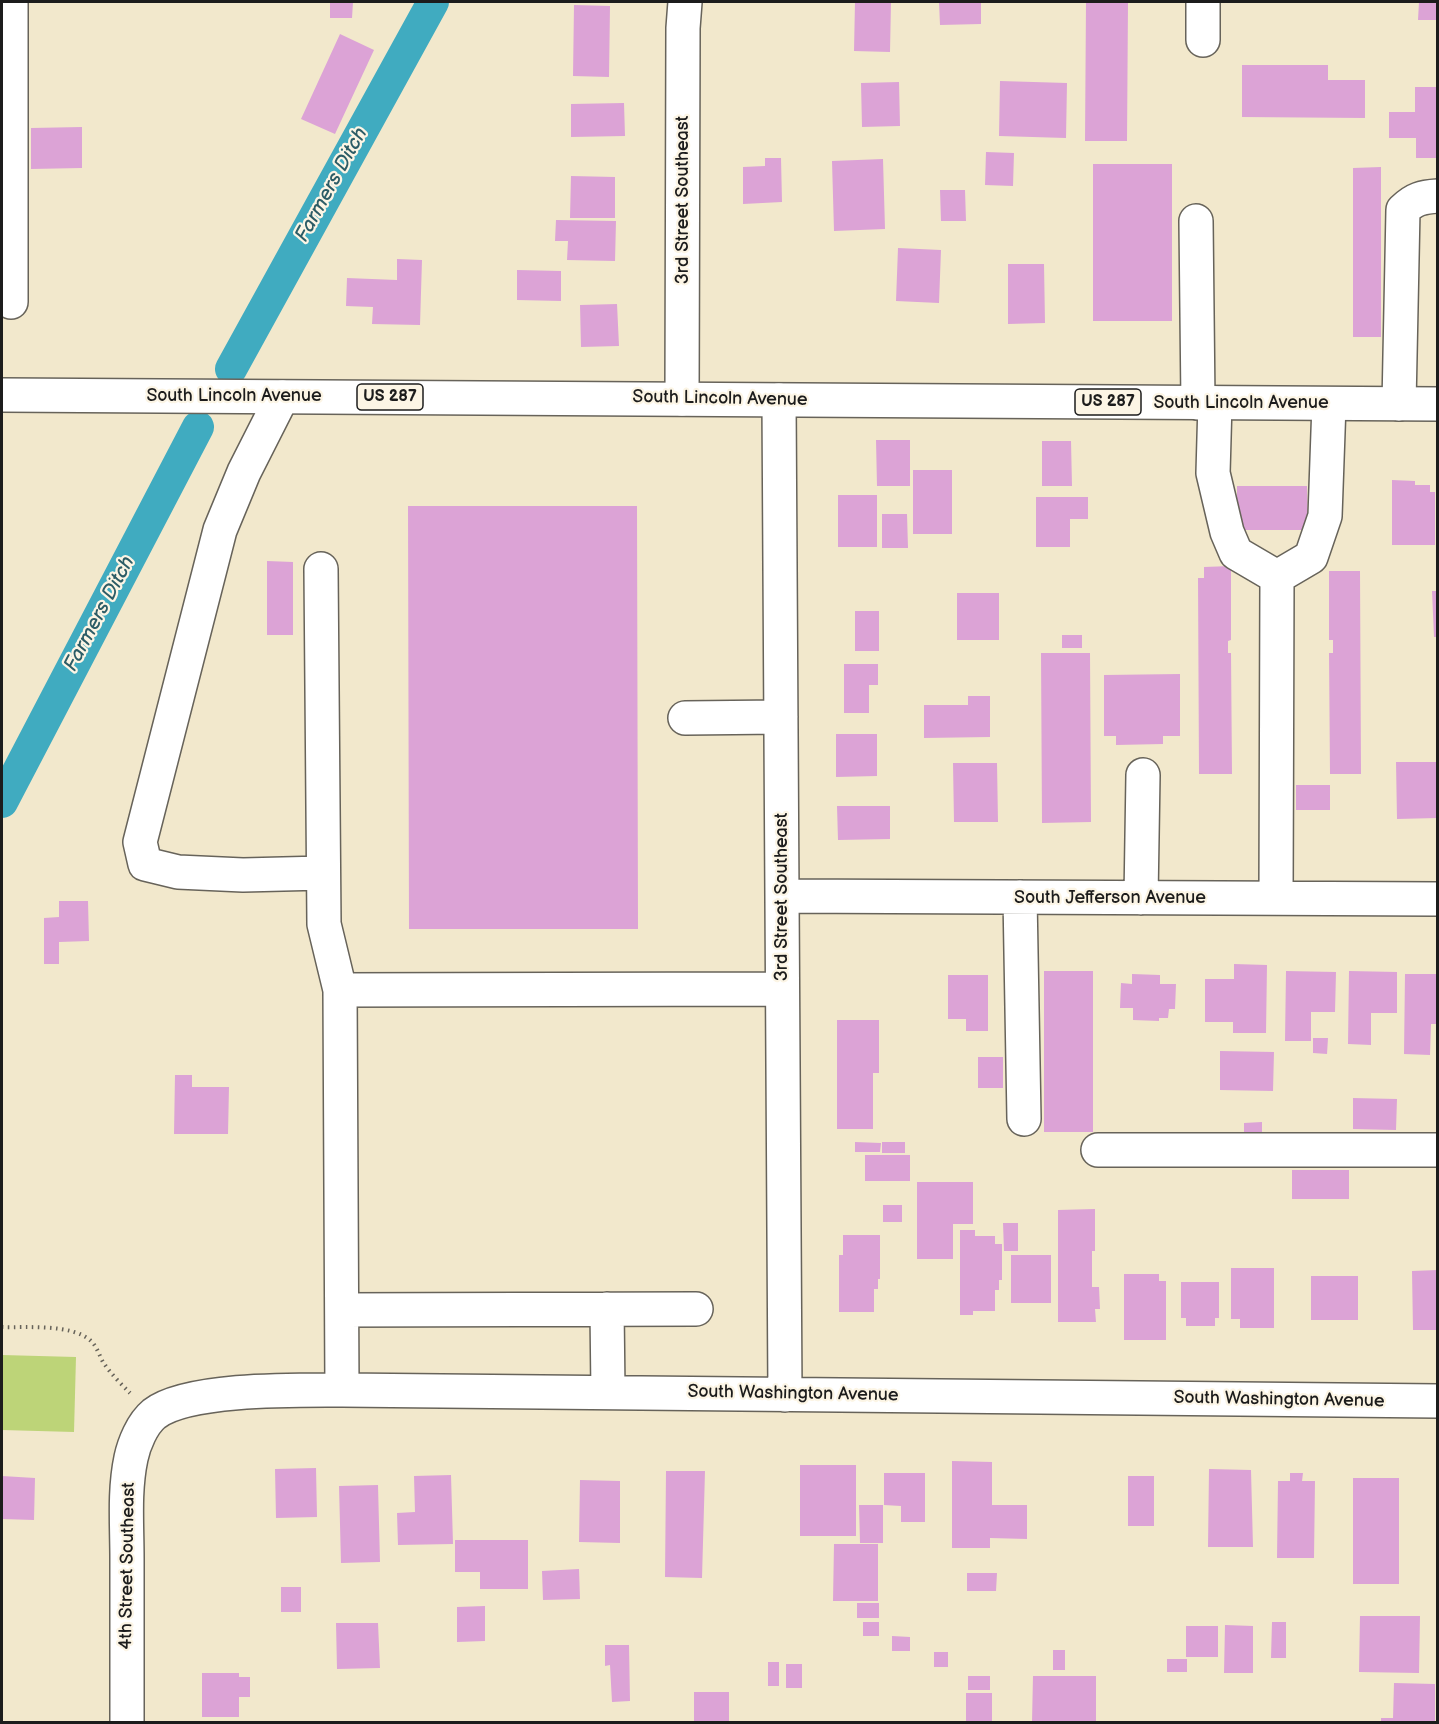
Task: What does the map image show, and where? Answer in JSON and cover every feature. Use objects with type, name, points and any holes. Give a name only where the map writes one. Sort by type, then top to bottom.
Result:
[{"type":"main road","points":[[11,2],[6,168],[11,302]]},
{"type":"main road","name":"3rd Street Southeast","points":[[682,399],[683,28],[685,2]]},
{"type":"main road","points":[[1203,2],[1203,40]]},
{"type":"main road","points":[[1399,404],[1403,210],[1414,200],[1437,196]]},
{"type":"main road","points":[[1196,221],[1206,403],[1213,473],[1227,532],[1236,553],[1277,577]]},
{"type":"main road","name":"South Lincoln Avenue","points":[[2,395],[1437,404]]},
{"type":"main road","points":[[282,397],[244,472],[220,530],[140,842],[145,864],[178,873],[243,875],[323,873]]},
{"type":"main road","name":"3rd Street Southeast","points":[[779,400],[785,1395]]},
{"type":"main road","points":[[1277,577],[1311,556],[1325,516],[1329,404]]},
{"type":"main road","points":[[321,569],[324,924],[340,990],[342,1390]]},
{"type":"main road","points":[[1276,898],[1277,577]]},
{"type":"main road","points":[[685,718],[781,717]]},
{"type":"main road","points":[[1141,898],[1143,775]]},
{"type":"main road","name":"South Jefferson Avenue","points":[[782,896],[1437,899]]},
{"type":"main road","points":[[1020,897],[1024,1119]]},
{"type":"main road","points":[[340,990],[783,989]]},
{"type":"main road","points":[[1098,1150],[1437,1150]]},
{"type":"main road","points":[[608,1309],[608,1392]]},
{"type":"main road","points":[[342,1310],[696,1309]]},
{"type":"main road","name":"South Washington Avenue","points":[[153,1415],[171,1404],[192,1398],[306,1390],[1437,1401]]},
{"type":"main road","name":"4th Street Southeast","points":[[127,1722],[128,1483],[136,1444],[153,1415]]},
{"type":"path","points":[[2,1327],[48,1328],[74,1332],[90,1340],[103,1361],[126,1389],[153,1415]]},
{"type":"green space","points":[[2,1355],[76,1357],[74,1432],[2,1430]]},
{"type":"building","points":[[330,2],[353,2],[352,18],[330,18]]},
{"type":"building","points":[[855,2],[891,2],[890,52],[854,51]]},
{"type":"building","points":[[939,2],[981,2],[981,24],[940,25]]},
{"type":"building","points":[[1086,2],[1128,2],[1127,141],[1085,141]]},
{"type":"building","points":[[1419,2],[1438,2],[1438,20],[1418,20]]},
{"type":"building","points":[[574,5],[610,6],[609,77],[573,76]]},
{"type":"building","points":[[340,34],[374,50],[335,134],[301,119]]},
{"type":"building","points":[[1242,65],[1328,65],[1328,80],[1365,80],[1365,118],[1242,117]]},
{"type":"building","points":[[1000,81],[1067,83],[1066,138],[999,136]]},
{"type":"building","points":[[899,82],[900,126],[862,127],[861,83]]},
{"type":"building","points":[[1415,87],[1438,87],[1438,158],[1416,158],[1416,138],[1389,138],[1389,112],[1415,112]]},
{"type":"building","points":[[624,103],[625,136],[571,137],[571,104]]},
{"type":"building","points":[[82,127],[82,168],[31,169],[31,128]]},
{"type":"building","points":[[986,152],[1014,153],[1013,186],[985,185]]},
{"type":"building","points":[[765,158],[781,158],[782,202],[743,204],[743,167],[765,166]]},
{"type":"building","points":[[883,159],[885,229],[834,231],[832,161]]},
{"type":"building","points":[[1093,164],[1172,164],[1172,321],[1093,321]]},
{"type":"building","points":[[1381,167],[1381,337],[1353,337],[1353,168]]},
{"type":"building","points":[[571,176],[615,177],[615,218],[570,218]]},
{"type":"building","points":[[940,190],[965,190],[966,221],[941,221]]},
{"type":"building","points":[[556,220],[616,221],[615,261],[567,260],[568,241],[555,241]]},
{"type":"building","points":[[898,248],[941,250],[939,303],[896,301]]},
{"type":"building","points":[[397,259],[422,260],[420,325],[372,324],[373,307],[346,306],[347,278],[397,280]]},
{"type":"building","points":[[1008,264],[1044,264],[1045,323],[1008,324]]},
{"type":"building","points":[[517,270],[561,271],[561,301],[517,300]]},
{"type":"building","points":[[617,304],[619,346],[581,347],[580,305]]},
{"type":"building","points":[[876,440],[910,440],[910,486],[877,486]]},
{"type":"building","points":[[1042,441],[1071,441],[1072,486],[1042,486]]},
{"type":"building","points":[[913,470],[952,470],[952,534],[913,534]]},
{"type":"building","points":[[1392,480],[1415,481],[1415,485],[1430,485],[1430,492],[1435,492],[1435,545],[1392,545]]},
{"type":"building","points":[[1237,486],[1307,486],[1308,530],[1237,530]]},
{"type":"building","points":[[838,495],[877,495],[877,547],[838,547]]},
{"type":"building","points":[[1036,497],[1088,497],[1088,519],[1070,519],[1070,547],[1036,547]]},
{"type":"building","points":[[408,506],[637,506],[638,929],[409,929]]},
{"type":"building","points":[[882,514],[907,514],[908,548],[882,548]]},
{"type":"building","points":[[267,561],[293,562],[293,635],[267,635]]},
{"type":"building","points":[[1231,566],[1231,640],[1228,641],[1228,653],[1231,653],[1232,774],[1199,774],[1198,578],[1204,578],[1204,567]]},
{"type":"building","points":[[1329,571],[1360,571],[1361,774],[1330,774],[1329,653],[1333,653],[1333,640],[1329,640]]},
{"type":"building","points":[[1432,591],[1438,591],[1438,637],[1434,637]]},
{"type":"building","points":[[957,593],[999,593],[999,640],[957,640]]},
{"type":"building","points":[[855,611],[879,611],[879,651],[855,651]]},
{"type":"building","points":[[1062,635],[1082,635],[1082,648],[1062,648]]},
{"type":"building","points":[[1041,653],[1090,653],[1091,822],[1042,823]]},
{"type":"building","points":[[844,664],[878,664],[878,685],[869,685],[869,713],[844,713]]},
{"type":"building","points":[[1180,674],[1180,736],[1163,736],[1163,744],[1116,745],[1116,736],[1104,736],[1104,675]]},
{"type":"building","points":[[968,696],[990,696],[990,737],[924,738],[924,705],[968,705]]},
{"type":"building","points":[[836,734],[877,734],[877,776],[836,777]]},
{"type":"building","points":[[1396,762],[1437,762],[1437,818],[1397,819]]},
{"type":"building","points":[[953,763],[997,763],[998,822],[954,822]]},
{"type":"building","points":[[1296,785],[1330,785],[1330,810],[1296,810]]},
{"type":"building","points":[[837,806],[890,806],[890,839],[838,840]]},
{"type":"building","points":[[59,901],[88,901],[89,941],[59,942],[59,964],[44,964],[44,918],[59,917]]},
{"type":"building","points":[[1234,964],[1267,965],[1266,1033],[1233,1033],[1233,1022],[1205,1022],[1205,979],[1234,979]]},
{"type":"building","points":[[1044,971],[1093,971],[1093,1132],[1044,1132]]},
{"type":"building","points":[[1286,971],[1336,972],[1335,1012],[1311,1012],[1311,1041],[1285,1041]]},
{"type":"building","points":[[1349,971],[1397,972],[1397,1013],[1371,1013],[1371,1045],[1348,1044]]},
{"type":"building","points":[[1132,974],[1160,975],[1160,984],[1176,984],[1175,1009],[1169,1009],[1168,1018],[1159,1018],[1159,1021],[1133,1020],[1133,1008],[1120,1008],[1121,983],[1132,984]]},
{"type":"building","points":[[1405,974],[1438,974],[1438,1024],[1431,1024],[1430,1055],[1404,1054]]},
{"type":"building","points":[[948,975],[988,975],[988,1031],[966,1031],[966,1019],[948,1019]]},
{"type":"building","points":[[837,1020],[879,1020],[879,1073],[873,1073],[873,1129],[837,1129]]},
{"type":"building","points":[[1313,1038],[1328,1038],[1327,1054],[1313,1053]]},
{"type":"building","points":[[1220,1051],[1274,1052],[1273,1091],[1220,1090]]},
{"type":"building","points":[[978,1057],[1003,1057],[1003,1088],[978,1088]]},
{"type":"building","points":[[175,1075],[192,1075],[192,1087],[229,1087],[228,1134],[174,1134]]},
{"type":"building","points":[[1353,1098],[1397,1099],[1396,1130],[1353,1129]]},
{"type":"building","points":[[1262,1122],[1262,1137],[1244,1137],[1244,1123]]},
{"type":"building","points":[[855,1142],[881,1143],[880,1152],[855,1152]]},
{"type":"building","points":[[882,1142],[905,1142],[905,1153],[882,1153]]},
{"type":"building","points":[[865,1155],[910,1155],[910,1181],[865,1181]]},
{"type":"building","points":[[1292,1170],[1349,1170],[1349,1199],[1292,1199]]},
{"type":"building","points":[[917,1182],[973,1182],[973,1224],[953,1224],[953,1259],[917,1259]]},
{"type":"building","points":[[883,1205],[902,1205],[902,1222],[883,1222]]},
{"type":"building","points":[[1095,1209],[1092,1287],[1099,1287],[1100,1309],[1095,1309],[1096,1322],[1058,1322],[1058,1210]]},
{"type":"building","points":[[1003,1223],[1018,1223],[1018,1251],[1004,1251]]},
{"type":"building","points":[[960,1230],[975,1230],[975,1236],[995,1236],[995,1244],[1002,1244],[1002,1280],[999,1280],[999,1290],[995,1290],[995,1311],[973,1311],[973,1315],[960,1315]]},
{"type":"building","points":[[843,1235],[880,1235],[880,1279],[878,1279],[878,1289],[874,1289],[874,1312],[839,1312],[839,1255],[843,1255]]},
{"type":"building","points":[[1011,1255],[1051,1255],[1051,1303],[1011,1303]]},
{"type":"building","points":[[1231,1268],[1274,1268],[1274,1328],[1240,1328],[1240,1319],[1231,1319]]},
{"type":"building","points":[[1438,1270],[1437,1330],[1413,1330],[1412,1271]]},
{"type":"building","points":[[1124,1274],[1159,1274],[1159,1281],[1166,1281],[1166,1340],[1124,1340]]},
{"type":"building","points":[[1311,1276],[1358,1276],[1358,1320],[1311,1320]]},
{"type":"building","points":[[1181,1282],[1219,1282],[1219,1318],[1215,1318],[1215,1326],[1186,1326],[1186,1318],[1181,1318]]},
{"type":"building","points":[[952,1461],[992,1462],[992,1505],[1027,1505],[1027,1539],[990,1538],[990,1548],[952,1548]]},
{"type":"building","points":[[800,1465],[856,1465],[856,1536],[800,1536]]},
{"type":"building","points":[[316,1468],[317,1517],[276,1518],[275,1469]]},
{"type":"building","points":[[1209,1469],[1251,1470],[1253,1547],[1208,1547]]},
{"type":"building","points":[[666,1471],[705,1471],[702,1578],[665,1577]]},
{"type":"building","points":[[884,1473],[925,1473],[925,1522],[901,1522],[901,1506],[884,1505]]},
{"type":"building","points":[[1290,1473],[1303,1473],[1302,1481],[1315,1481],[1314,1558],[1277,1558],[1278,1481],[1290,1481]]},
{"type":"building","points":[[451,1475],[453,1544],[398,1545],[397,1513],[415,1512],[414,1476]]},
{"type":"building","points":[[2,1476],[35,1478],[34,1520],[2,1519]]},
{"type":"building","points":[[1128,1476],[1154,1476],[1154,1526],[1128,1526]]},
{"type":"building","points":[[1353,1478],[1399,1478],[1399,1584],[1353,1584]]},
{"type":"building","points":[[580,1480],[620,1481],[620,1543],[579,1542]]},
{"type":"building","points":[[378,1485],[380,1562],[341,1563],[339,1486]]},
{"type":"building","points":[[859,1505],[883,1505],[883,1543],[860,1543]]},
{"type":"building","points":[[455,1540],[528,1540],[528,1589],[480,1589],[480,1572],[455,1572]]},
{"type":"building","points":[[834,1544],[878,1544],[878,1601],[833,1601]]},
{"type":"building","points":[[579,1569],[580,1599],[543,1600],[542,1571]]},
{"type":"building","points":[[967,1573],[997,1573],[996,1591],[967,1591]]},
{"type":"building","points":[[281,1587],[301,1587],[301,1612],[281,1612]]},
{"type":"building","points":[[857,1603],[879,1603],[879,1618],[857,1618]]},
{"type":"building","points":[[485,1606],[485,1641],[457,1642],[457,1607]]},
{"type":"building","points":[[1360,1616],[1420,1616],[1419,1673],[1359,1672]]},
{"type":"building","points":[[863,1622],[879,1622],[879,1636],[863,1636]]},
{"type":"building","points":[[1272,1622],[1286,1622],[1286,1658],[1271,1658]]},
{"type":"building","points":[[336,1623],[378,1623],[380,1668],[337,1669]]},
{"type":"building","points":[[1225,1625],[1253,1626],[1253,1673],[1224,1673]]},
{"type":"building","points":[[1186,1626],[1218,1626],[1218,1657],[1186,1657]]},
{"type":"building","points":[[892,1636],[910,1637],[910,1651],[892,1651]]},
{"type":"building","points":[[605,1645],[629,1645],[630,1701],[612,1702],[610,1665],[605,1666]]},
{"type":"building","points":[[1053,1650],[1065,1650],[1065,1670],[1053,1670]]},
{"type":"building","points":[[934,1652],[948,1652],[948,1667],[934,1667]]},
{"type":"building","points":[[1167,1659],[1187,1659],[1187,1672],[1167,1672]]},
{"type":"building","points":[[768,1662],[779,1662],[779,1686],[768,1686]]},
{"type":"building","points":[[786,1664],[802,1664],[802,1688],[786,1688]]},
{"type":"building","points":[[202,1673],[239,1673],[239,1677],[250,1677],[250,1697],[239,1697],[239,1717],[202,1717]]},
{"type":"building","points":[[968,1676],[990,1676],[990,1690],[968,1690]]},
{"type":"building","points":[[1033,1676],[1096,1676],[1096,1722],[1032,1722]]},
{"type":"building","points":[[1394,1683],[1435,1684],[1435,1722],[1381,1722],[1381,1718],[1393,1718]]},
{"type":"building","points":[[694,1692],[729,1692],[729,1722],[694,1722]]},
{"type":"building","points":[[966,1693],[992,1693],[992,1722],[966,1722]]},
{"type":"waterway","name":"Farmers Ditch","points":[[231,369],[433,2]]},
{"type":"waterway","name":"Farmers Ditch","points":[[2,802],[198,427]]}]
